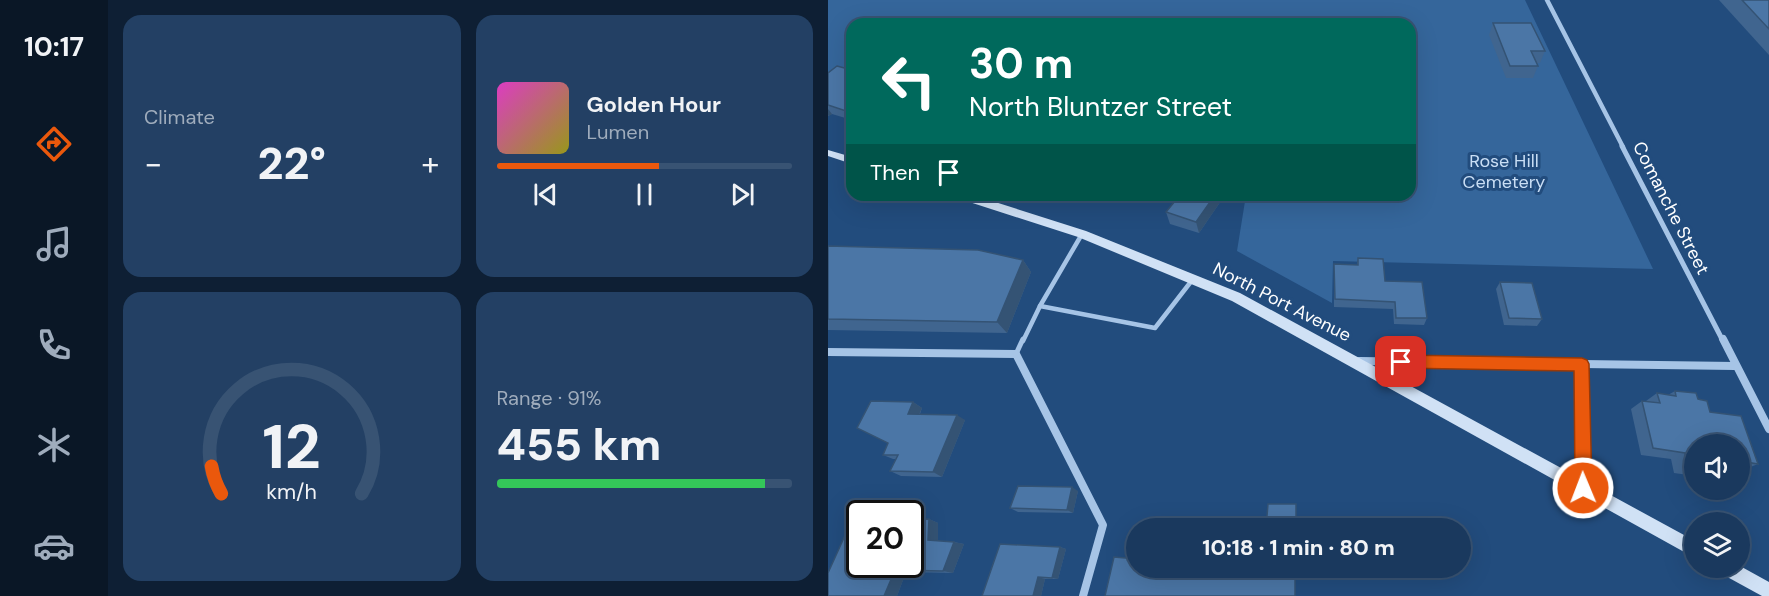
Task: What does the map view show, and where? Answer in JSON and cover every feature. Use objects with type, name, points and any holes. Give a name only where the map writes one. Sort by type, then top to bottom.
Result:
[{"type":"main road","points":[[828,153],[846,159]]},
{"type":"main road","name":"North Port Avenue","points":[[980,201],[1082,234],[1236,297],[1356,361],[1684,544]]},
{"type":"main road","points":[[1746,578],[1769,591]]},
{"type":"street","name":"Comanche Street","points":[[1547,0],[1769,429]]},
{"type":"street","points":[[828,352],[1016,354],[1102,525],[1083,596]]},
{"type":"street","points":[[1356,361],[1735,366]]},
{"type":"lane","points":[[1016,354],[1040,306],[1082,234]]},
{"type":"lane","points":[[1040,306],[1155,328],[1193,279]]},
{"type":"lane","points":[[1582,364],[1583,488]]},
{"type":"green space","name":"Rose Hill Cemetery","points":[[828,0],[1525,0],[1653,269],[1333,261],[1332,303],[1237,251],[1245,201],[1416,201],[1416,18],[846,18],[846,69],[828,81]]},
{"type":"building","points":[[1742,0],[1769,0],[1769,29]]},
{"type":"building","points":[[1493,23],[1531,23],[1545,51],[1531,51],[1538,66],[1510,66]]},
{"type":"building","points":[[837,66],[846,68],[846,111],[828,105],[828,73]]},
{"type":"building","points":[[1175,201],[1211,201],[1196,222],[1166,212]]},
{"type":"building","points":[[828,246],[978,250],[1023,260],[997,322],[828,319]]},
{"type":"building","points":[[1358,258],[1383,259],[1385,281],[1422,282],[1427,318],[1396,318],[1395,302],[1335,299],[1334,264],[1358,265]]},
{"type":"building","points":[[1500,282],[1532,283],[1542,319],[1509,318]]},
{"type":"building","points":[[1675,391],[1696,393],[1698,399],[1707,401],[1710,412],[1741,416],[1747,434],[1684,434],[1684,453],[1653,448],[1642,401],[1660,403],[1657,393],[1676,396]]},
{"type":"building","points":[[871,401],[913,402],[908,414],[957,415],[933,472],[890,471],[898,455],[883,455],[888,443],[857,428]]},
{"type":"building","points":[[1750,441],[1758,464],[1750,463]]},
{"type":"building","points":[[1018,486],[1072,487],[1067,510],[1010,508]]},
{"type":"building","points":[[1268,504],[1296,504],[1296,518],[1267,518]]},
{"type":"building","points":[[924,519],[929,519],[928,540],[954,542],[943,571],[924,571]]},
{"type":"building","points":[[846,533],[846,578],[892,578],[884,596],[828,596],[828,573]]},
{"type":"building","points":[[1000,544],[1060,547],[1052,578],[1038,577],[1033,596],[982,596]]},
{"type":"building","points":[[1114,557],[1126,558],[1126,578],[1295,578],[1295,596],[1105,596]]},
{"type":"route","points":[[1401,362],[1582,364],[1583,488]]}]
